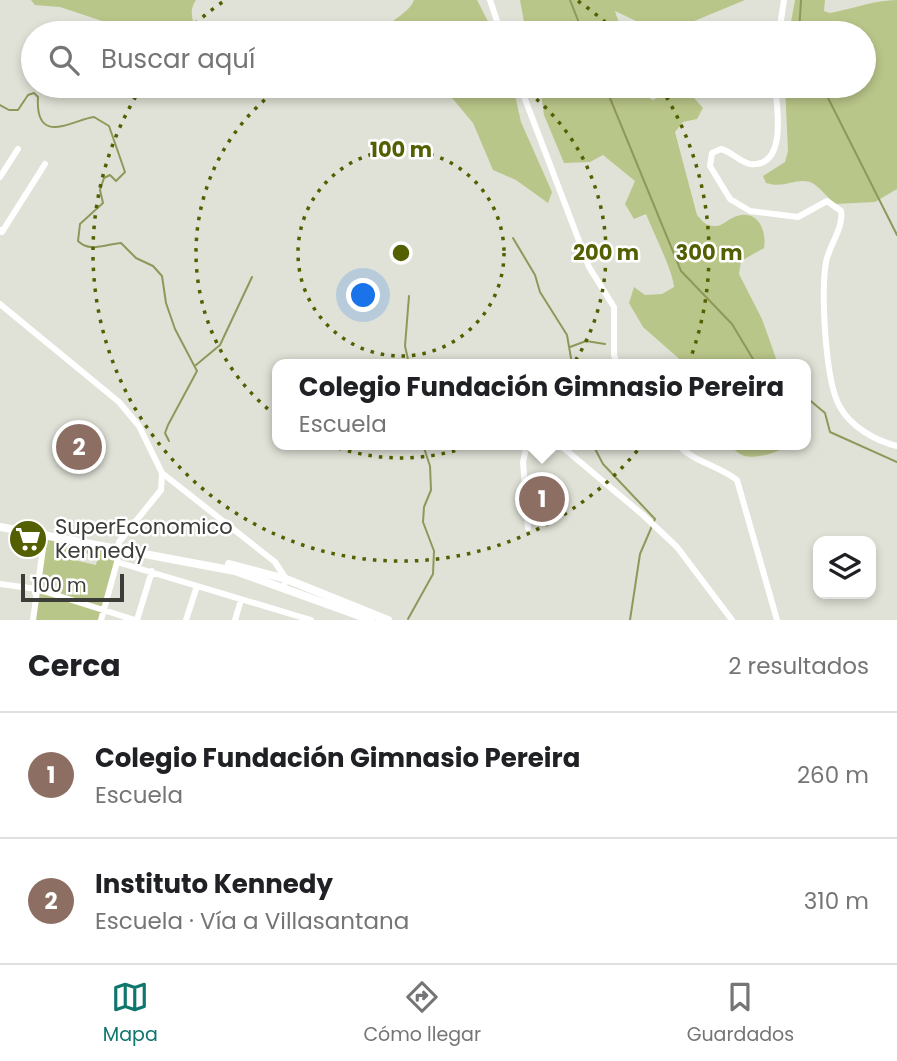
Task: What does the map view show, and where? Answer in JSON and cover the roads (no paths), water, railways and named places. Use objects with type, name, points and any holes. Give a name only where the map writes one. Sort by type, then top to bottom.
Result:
[{"type":"street","points":[[490,0],[497,21]]},
{"type":"street","points":[[781,21],[784,0]]},
{"type":"street","points":[[525,98],[590,267],[614,307],[615,359]]},
{"type":"street","points":[[776,98],[779,131],[770,155],[760,163],[752,164],[721,149],[712,153],[710,166],[730,199],[741,208],[798,217],[827,201],[841,211],[841,221],[826,264],[824,341],[837,404],[853,424],[897,446]]},
{"type":"street","points":[[0,177],[18,149]]},
{"type":"street","points":[[0,230],[2,232],[45,164]]},
{"type":"street","points":[[0,304],[119,402],[139,426],[162,473],[275,562],[285,583],[371,620]]},
{"type":"street","points":[[526,450],[523,462],[528,528]]},
{"type":"street","points":[[566,450],[677,547],[732,620]]},
{"type":"street","points":[[684,450],[697,461],[718,468],[737,480],[777,620]]},
{"type":"street","points":[[101,620],[119,545],[161,491],[162,473]]},
{"type":"street","points":[[0,527],[236,565],[388,620]]},
{"type":"street","points":[[33,620],[45,534]]},
{"type":"street","points":[[117,562],[311,620]]},
{"type":"street","points":[[0,584],[37,589],[136,620],[152,571]]},
{"type":"street","points":[[186,620],[197,586]]},
{"type":"street","points":[[235,620],[241,600]]},
{"type":"street","points":[[283,620],[285,612]]},
{"type":"waterway","points":[[570,0],[578,21]]},
{"type":"waterway","points":[[800,21],[801,0]]},
{"type":"waterway","points":[[0,105],[9,110],[18,110],[26,98]]},
{"type":"waterway","points":[[38,98],[39,113],[43,122],[49,126],[57,127],[94,117],[109,126],[125,172],[116,181],[110,175],[104,178],[100,190],[103,203],[80,224],[78,241],[88,247],[121,243],[136,258],[153,266],[162,276],[166,303],[175,329],[197,371],[168,425],[165,433],[169,441]]},
{"type":"waterway","points":[[610,98],[681,271],[732,324],[753,359]]},
{"type":"waterway","points":[[828,98],[897,235]]},
{"type":"waterway","points":[[513,238],[535,275],[540,292],[567,335],[571,359]]},
{"type":"waterway","points":[[196,365],[220,345],[252,277]]},
{"type":"waterway","points":[[408,359],[405,346],[409,296]]},
{"type":"waterway","points":[[570,347],[586,341],[605,344]]},
{"type":"waterway","points":[[811,401],[825,413],[830,432],[897,462]]},
{"type":"waterway","points":[[408,619],[433,574],[434,551],[423,522],[424,507],[431,490],[430,466],[425,450]]},
{"type":"waterway","points":[[596,450],[603,464],[655,519],[640,554],[630,620]]},
{"type":"place","name":"Instituto Kennedy","points":[[79,447]]},
{"type":"place","name":"Colegio Fundación Gimnasio Pereira","points":[[542,499]]},
{"type":"place","name":"SuperEconomico Kennedy","points":[[28,539]]}]
